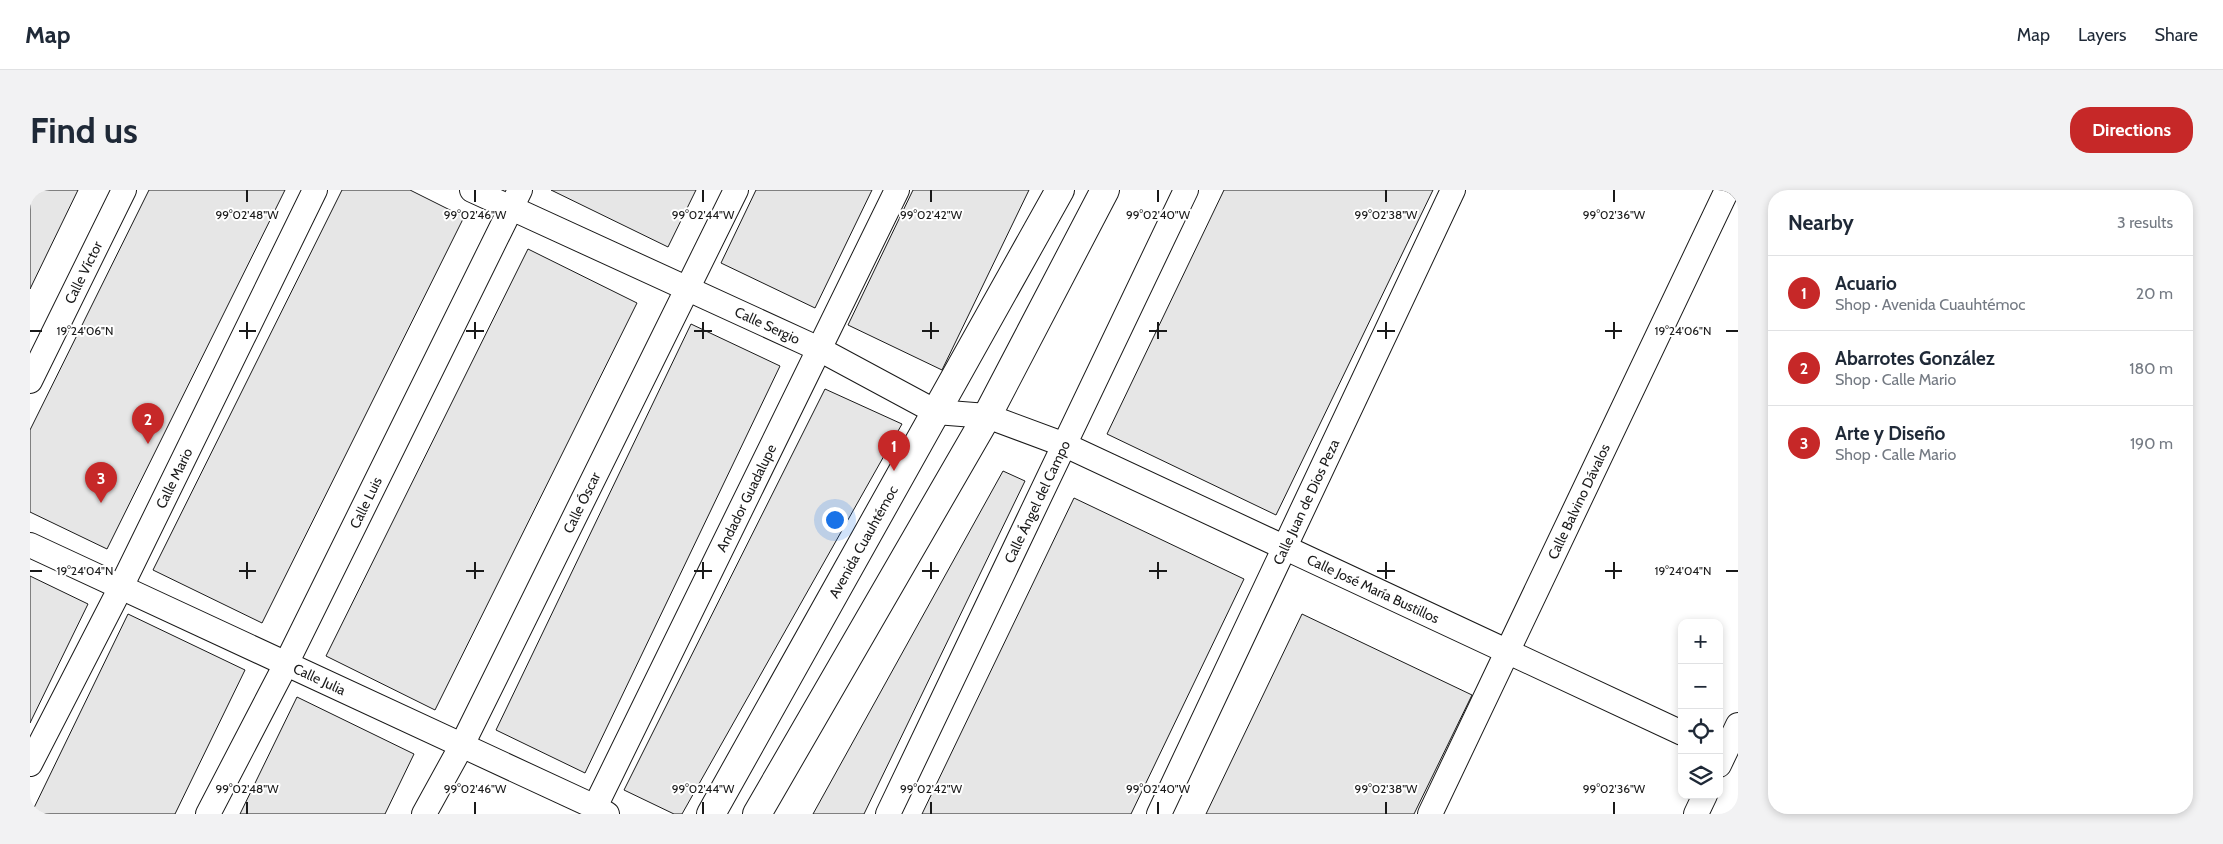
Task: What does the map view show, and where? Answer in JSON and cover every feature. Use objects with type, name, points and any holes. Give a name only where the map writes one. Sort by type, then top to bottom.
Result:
[{"type":"street","name":"Calle Víctor","points":[[30,381],[124,190]]},
{"type":"street","name":"Calle Mario","points":[[30,764],[120,587],[315,190]]},
{"type":"street","name":"Calle Sergio","points":[[472,190],[516,199],[687,289],[819,349],[936,412],[988,416],[1064,445]]},
{"type":"street","name":"Calle Óscar","points":[[424,814],[462,745],[736,190]]},
{"type":"street","name":"Andador Guadalupe","points":[[601,810],[819,349],[897,190]]},
{"type":"street","name":"Avenida Cuauhtémoc","points":[[711,814],[1060,190]]},
{"type":"street","points":[[757,814],[988,416],[1104,190]]},
{"type":"street","name":"Calle Ángel del Campo","points":[[888,814],[1186,190]]},
{"type":"street","name":"Calle Juan de Dios Peza","points":[[1159,814],[1453,190]]},
{"type":"street","name":"Calle Balvino Dávalos","points":[[1430,814],[1727,190]]},
{"type":"street","name":"Calle Luis","points":[[208,814],[286,664],[516,199]]},
{"type":"street","name":"Calle José María Bustillos","points":[[1064,445],[1678,732]]},
{"type":"street","name":"Calle Julia","points":[[30,546],[601,810]]},
{"type":"street","points":[[1725,757],[1738,725]]},
{"type":"street","points":[[1696,814],[1703,799]]},
{"type":"building","points":[[30,190],[78,190],[30,289]]},
{"type":"building","points":[[149,190],[285,190],[107,549],[30,512],[30,430]]},
{"type":"building","points":[[342,190],[410,190],[464,217],[262,623],[153,570]]},
{"type":"building","points":[[551,190],[696,190],[668,247]]},
{"type":"building","points":[[756,190],[872,190],[815,308],[721,263]]},
{"type":"building","points":[[913,190],[1029,190],[942,370],[848,325]]},
{"type":"building","points":[[1224,190],[1433,190],[1276,515],[1107,434]]},
{"type":"building","points":[[528,249],[637,303],[435,710],[326,656]]},
{"type":"building","points":[[691,324],[780,366],[585,773],[496,730]]},
{"type":"building","points":[[825,389],[902,424],[682,814],[674,814],[624,790]]},
{"type":"building","points":[[1003,471],[1025,481],[864,814],[813,814]]},
{"type":"building","points":[[1074,498],[1244,579],[1131,814],[922,814]]},
{"type":"building","points":[[30,576],[88,604],[30,723]]},
{"type":"building","points":[[128,614],[245,670],[175,814],[31,814]]},
{"type":"building","points":[[1302,614],[1472,695],[1414,814],[1206,814]]},
{"type":"building","points":[[297,697],[414,754],[385,814],[240,814]]},
{"type":"place","name":"Abarrotes González","points":[[148,444]]},
{"type":"place","name":"Acuario","points":[[894,471]]},
{"type":"place","name":"Arte y Diseño","points":[[101,503]]}]
